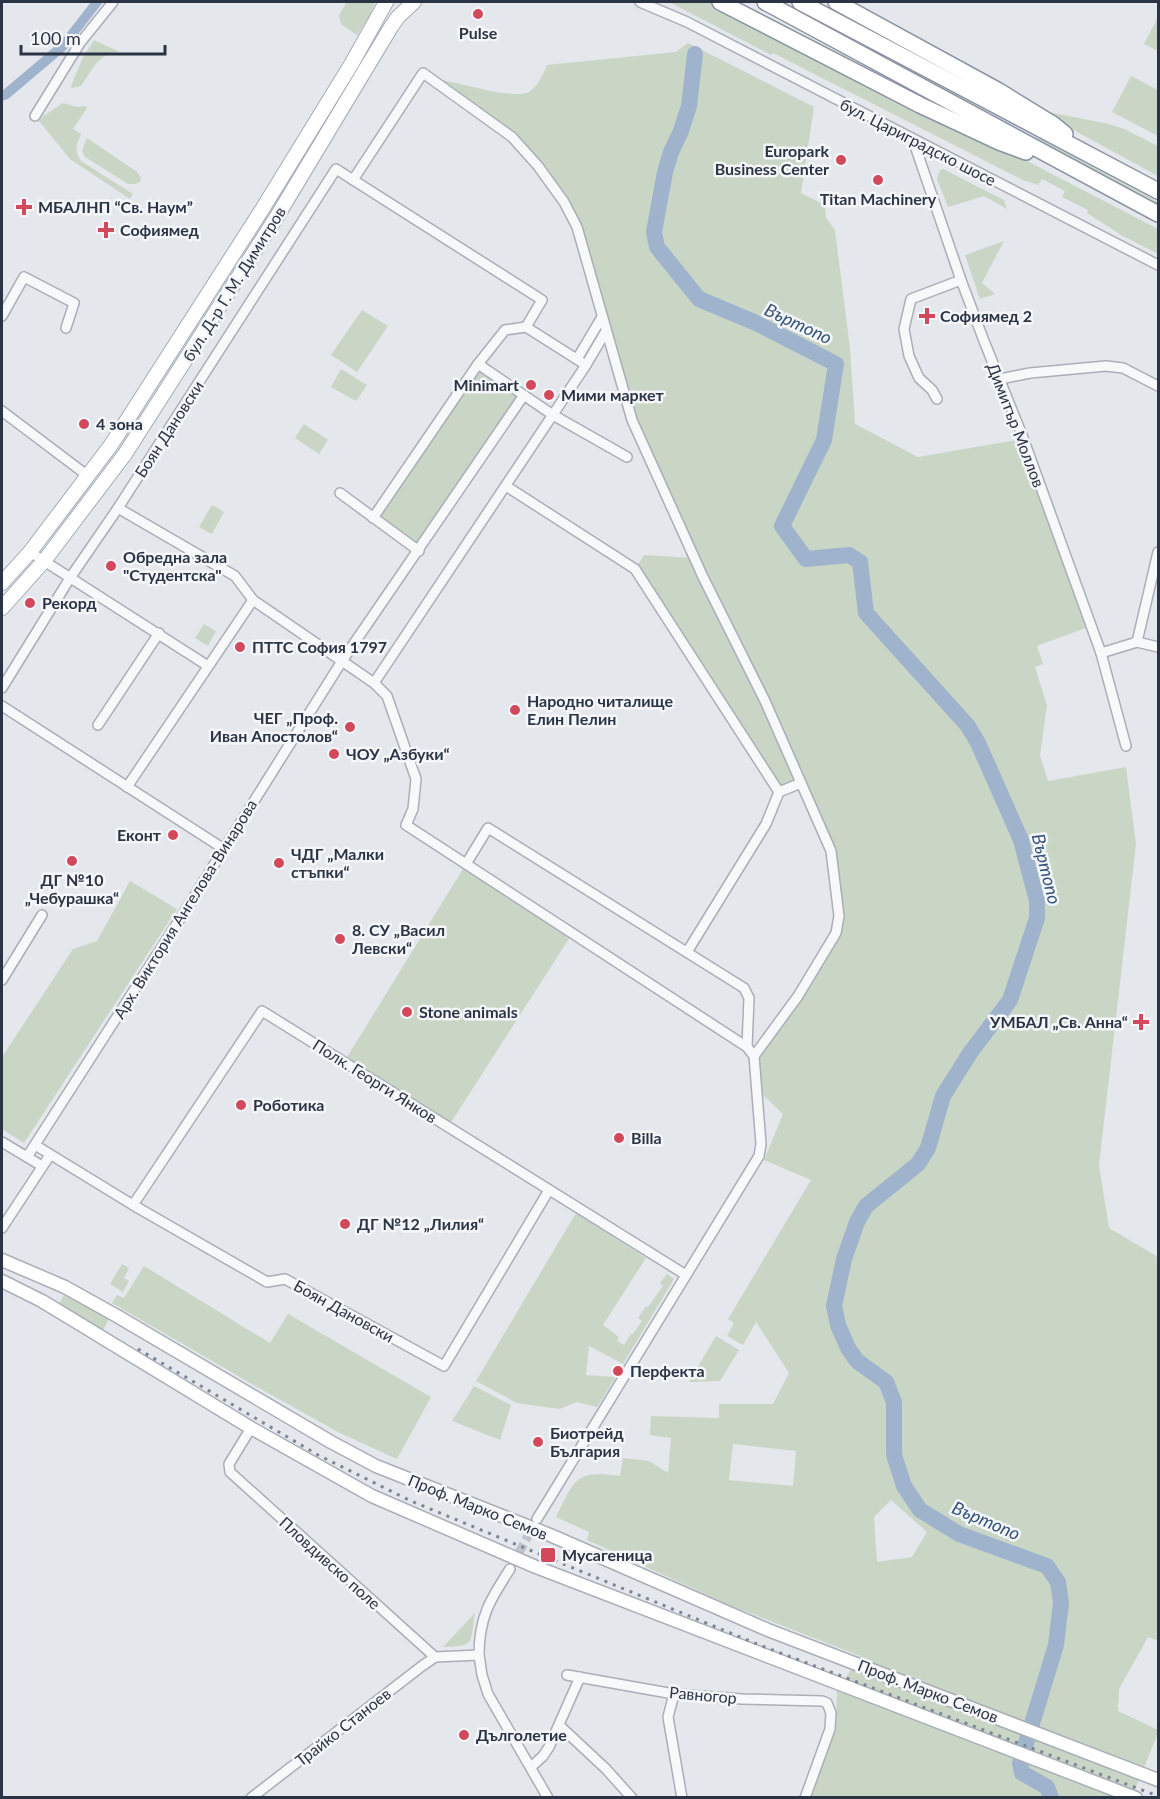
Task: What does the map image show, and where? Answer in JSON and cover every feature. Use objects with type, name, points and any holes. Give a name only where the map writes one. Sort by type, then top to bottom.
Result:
[{"type":"highway","points":[[720,2],[920,105],[999,142],[1074,169]]},
{"type":"highway","points":[[765,2],[1158,214]]},
{"type":"highway","points":[[800,2],[1158,191]]},
{"type":"highway","points":[[836,2],[999,91],[1054,125],[1092,157]]},
{"type":"main road","name":"бул. Д-р Г. М. Димитров","points":[[2,583],[30,552],[111,445],[263,208],[352,63],[386,2]]},
{"type":"main road","name":"бул. Д-р Г. М. Димитров","points":[[2,608],[44,561],[125,454],[276,218],[390,27],[414,2]]},
{"type":"main road","name":"Проф. Марко Семов","points":[[2,1260],[53,1282],[117,1316],[331,1443],[376,1466],[550,1535],[768,1630],[1158,1780]]},
{"type":"main road","name":"Проф. Марко Семов","points":[[2,1281],[42,1301],[341,1480],[391,1505],[536,1567],[1134,1797]]},
{"type":"main road","points":[[42,1301],[53,1282]]},
{"type":"street","points":[[35,116],[80,44],[113,2]]},
{"type":"street","name":"бул. Цариградско шосе","points":[[640,2],[679,19],[1158,265]]},
{"type":"street","name":"бул. Цариградско шосе","points":[[656,2],[679,19]]},
{"type":"street","points":[[526,327],[542,300],[353,180],[423,73],[512,137],[538,166],[564,202],[577,227],[632,420],[703,577],[765,701],[831,851],[838,916],[836,933],[798,996],[754,1056]]},
{"type":"street","name":"Димитър Моллов","points":[[913,140],[961,279],[1101,653],[1126,746]]},
{"type":"street","name":"Боян Дановски","points":[[2,688],[70,578],[118,508],[336,169],[353,180]]},
{"type":"street","points":[[2,316],[24,277],[74,303],[66,328]]},
{"type":"street","points":[[936,399],[932,390],[919,378],[909,356],[904,328],[911,299],[961,279]]},
{"type":"street","points":[[577,359],[602,317]]},
{"type":"street","points":[[373,518],[478,364],[505,330],[526,327],[586,365]]},
{"type":"street","points":[[374,683],[586,365],[606,331]]},
{"type":"street","points":[[478,364],[553,415],[627,457]]},
{"type":"street","points":[[1000,379],[1030,373],[1106,366],[1123,368],[1158,386]]},
{"type":"street","name":"Арх. Виктория Ангелова-Винарова","points":[[27,1157],[342,661],[524,395]]},
{"type":"street","points":[[2,411],[88,476]]},
{"type":"street","points":[[506,486],[635,569],[779,792]]},
{"type":"street","points":[[340,493],[419,551]]},
{"type":"street","points":[[118,508],[235,576],[253,600],[374,683],[387,696],[416,779],[413,809],[406,825],[747,1047],[754,1056],[761,1144],[759,1156],[537,1519]]},
{"type":"street","points":[[30,552],[208,666]]},
{"type":"street","points":[[1137,642],[1158,552]]},
{"type":"street","points":[[127,787],[253,600]]},
{"type":"street","points":[[98,725],[159,633]]},
{"type":"street","points":[[1101,653],[1137,642],[1158,647]]},
{"type":"street","points":[[2,706],[224,849]]},
{"type":"street","points":[[687,952],[766,824],[779,792],[801,783]]},
{"type":"street","points":[[466,864],[488,828],[744,988],[749,998],[747,1047]]},
{"type":"street","points":[[2,980],[42,915]]},
{"type":"street","name":"Полк. Георги Янков","points":[[133,1205],[262,1011],[686,1275]]},
{"type":"street","points":[[2,1142],[42,1166]]},
{"type":"street","name":"Боян Дановски","points":[[34,1145],[267,1282],[285,1279],[444,1366],[549,1190]]},
{"type":"street","points":[[2,1228],[50,1155]]},
{"type":"street","name":"Пловдивско поле","points":[[251,1428],[229,1464],[230,1472],[435,1657]]},
{"type":"street","points":[[510,1569],[486,1610],[480,1635],[479,1655],[482,1675],[488,1694],[548,1797]]},
{"type":"street","points":[[435,1657],[479,1655]]},
{"type":"street","name":"Трайко Станоев","points":[[251,1797],[435,1657]]},
{"type":"street","name":"Равногор","points":[[567,1675],[674,1694],[827,1703],[831,1713],[830,1730],[805,1797]]},
{"type":"street","points":[[531,1767],[549,1747],[580,1677]]},
{"type":"street","points":[[674,1694],[668,1718],[682,1797]]},
{"type":"street","points":[[560,1726],[632,1797]]},
{"type":"green space","points":[[347,2],[375,2],[369,17],[357,35],[341,24],[339,15]]},
{"type":"green space","points":[[669,2],[710,2],[1027,161],[1158,229],[1158,254],[1121,235],[1087,213],[1088,210],[1062,197],[1065,191],[1042,179],[1038,185],[1023,180]]},
{"type":"green space","points":[[1158,17],[1158,51],[1144,44]]},
{"type":"green space","points":[[94,40],[120,52],[101,58],[81,86],[72,88],[83,57]]},
{"type":"green space","points":[[688,43],[814,107],[801,193],[825,205],[826,218],[835,230],[850,348],[855,424],[918,457],[1023,439],[1091,626],[1037,646],[1043,664],[1035,667],[1047,705],[1040,756],[1048,781],[1126,767],[1136,844],[1099,1165],[1109,1228],[1158,1257],[1158,1641],[1148,1637],[1119,1689],[1118,1711],[1158,1730],[1158,1733],[1132,1797],[809,1797],[836,1727],[837,1691],[860,1656],[727,1604],[587,1540],[589,1532],[556,1517],[578,1480],[594,1475],[620,1476],[623,1458],[649,1461],[668,1473],[671,1438],[650,1435],[651,1416],[719,1418],[719,1404],[773,1404],[789,1373],[756,1322],[743,1345],[727,1336],[734,1323],[728,1319],[811,1180],[764,1160],[783,1114],[760,1092],[757,1071],[761,1052],[817,968],[839,916],[831,851],[801,784],[779,792],[635,569],[644,555],[694,558],[632,420],[577,227],[512,137],[439,84],[442,80],[500,93],[522,94],[529,92],[535,86],[547,65],[676,52]],"holes":[[[733,1444],[796,1451],[793,1486],[729,1480]],[[891,1500],[927,1532],[912,1557],[877,1562],[874,1517]]]},
{"type":"green space","points":[[1131,76],[1158,90],[1158,136],[1112,112]]},
{"type":"green space","points":[[63,103],[87,108],[73,129],[81,134],[76,148],[81,161],[133,194],[130,199],[70,159],[39,121]]},
{"type":"green space","points":[[1043,111],[1109,124],[1158,146],[1158,176],[1048,116]]},
{"type":"green space","points":[[1036,137],[1158,202],[1158,204],[1036,140]]},
{"type":"green space","points":[[87,138],[137,172],[141,178],[140,182],[128,184],[85,157],[82,151]]},
{"type":"green space","points":[[943,169],[1004,200],[1007,209],[984,196],[948,207],[937,179],[940,170]]},
{"type":"green space","points":[[1004,241],[982,283],[995,294],[980,299],[965,255]]},
{"type":"green space","points":[[362,310],[388,326],[357,372],[331,355]]},
{"type":"green space","points":[[478,364],[524,395],[419,551],[373,518]]},
{"type":"green space","points":[[341,369],[367,385],[356,401],[331,387]]},
{"type":"green space","points":[[304,424],[328,440],[319,454],[295,438]]},
{"type":"green space","points":[[212,505],[224,512],[212,534],[199,527]]},
{"type":"green space","points":[[204,624],[216,631],[208,646],[195,638]]},
{"type":"green space","points":[[466,864],[572,934],[448,1127],[344,1062]]},
{"type":"green space","points":[[130,881],[177,909],[24,1143],[2,1129],[2,1057],[73,949],[97,941]]},
{"type":"green space","points":[[576,1213],[646,1258],[603,1325],[619,1337],[617,1341],[624,1345],[633,1334],[642,1321],[638,1318],[663,1286],[660,1283],[667,1274],[674,1279],[623,1364],[589,1346],[586,1375],[616,1377],[597,1407],[576,1402],[560,1409],[517,1403],[476,1381]]},
{"type":"green space","points":[[122,1264],[129,1268],[124,1278],[129,1281],[123,1292],[110,1284]]},
{"type":"green space","points":[[144,1266],[270,1343],[288,1314],[431,1397],[397,1459],[340,1433],[112,1303],[117,1295],[124,1298]]},
{"type":"green space","points":[[64,1295],[109,1319],[102,1332],[58,1306]]},
{"type":"green space","points":[[716,1336],[739,1350],[720,1381],[689,1382]]},
{"type":"green space","points":[[474,1386],[511,1405],[500,1440],[452,1421]]},
{"type":"green space","points":[[475,1613],[470,1641],[466,1644],[443,1647]]},
{"type":"water","points":[[91,2],[103,2],[66,50],[8,99],[2,101],[2,91],[60,42]]},
{"type":"waterway","name":"Въртопо","points":[[695,54],[689,106],[665,172],[654,232],[657,247],[699,299],[754,322],[836,364],[824,440],[782,526],[806,559],[849,555],[860,562],[866,613],[968,726],[978,743],[1021,840],[1037,901],[1037,918],[1010,1000],[970,1053],[943,1096],[928,1148],[918,1164],[866,1206],[857,1222],[844,1259],[834,1306],[838,1325],[848,1348],[857,1361],[886,1382],[894,1402],[894,1455],[904,1486],[920,1510],[959,1534],[1047,1566],[1058,1582],[1061,1603],[1056,1645],[1020,1763],[1022,1773],[1047,1787],[1051,1798]]},
{"type":"tunnel","points":[[513,1564],[535,1523]]},
{"type":"railway","points":[[138,1349],[318,1455],[411,1501],[762,1646],[1158,1796]]},
{"type":"place","name":"Pulse","points":[[478,14]]},
{"type":"place","name":"Europark Business Center","points":[[841,160]]},
{"type":"place","name":"Titan Machinery","points":[[878,180]]},
{"type":"place","name":"MБАЛНП “Св. Наум”","points":[[24,207]]},
{"type":"place","name":"Софиямед","points":[[106,230]]},
{"type":"place","name":"Софиямед 2","points":[[927,316]]},
{"type":"place","name":"Minimart","points":[[531,385]]},
{"type":"place","name":"Мими маркет","points":[[549,395]]},
{"type":"place","name":"4 зона","points":[[84,424]]},
{"type":"place","name":"Обредна зала \"Студентска\"","points":[[111,566]]},
{"type":"place","name":"Рекорд","points":[[30,603]]},
{"type":"place","name":"ПТТС София 1797","points":[[240,647]]},
{"type":"place","name":"Народно читалище Елин Пелин","points":[[515,710]]},
{"type":"place","name":"ЧЕГ „Проф. Иван Апостолов“","points":[[350,727]]},
{"type":"place","name":"ЧОУ „Азбуки“","points":[[334,754]]},
{"type":"place","name":"Еконт","points":[[173,835]]},
{"type":"place","name":"ДГ №10 „Чебурашка“","points":[[72,861]]},
{"type":"place","name":"ЧДГ „Малки стъпки“","points":[[279,863]]},
{"type":"place","name":"8. СУ „Васил Левски“","points":[[340,939]]},
{"type":"place","name":"Stone animals","points":[[407,1012]]},
{"type":"place","name":"УМБАЛ „Св. Анна“","points":[[1141,1022]]},
{"type":"place","name":"Роботика","points":[[241,1105]]},
{"type":"place","name":"Billa","points":[[619,1138]]},
{"type":"place","name":"ДГ №12 „Лилия“","points":[[345,1224]]},
{"type":"place","name":"Перфекта","points":[[618,1371]]},
{"type":"place","name":"Биотрейд България","points":[[538,1442]]},
{"type":"place","name":"Мусагеница","points":[[548,1555]]},
{"type":"place","name":"Дълголетие","points":[[464,1735]]}]
